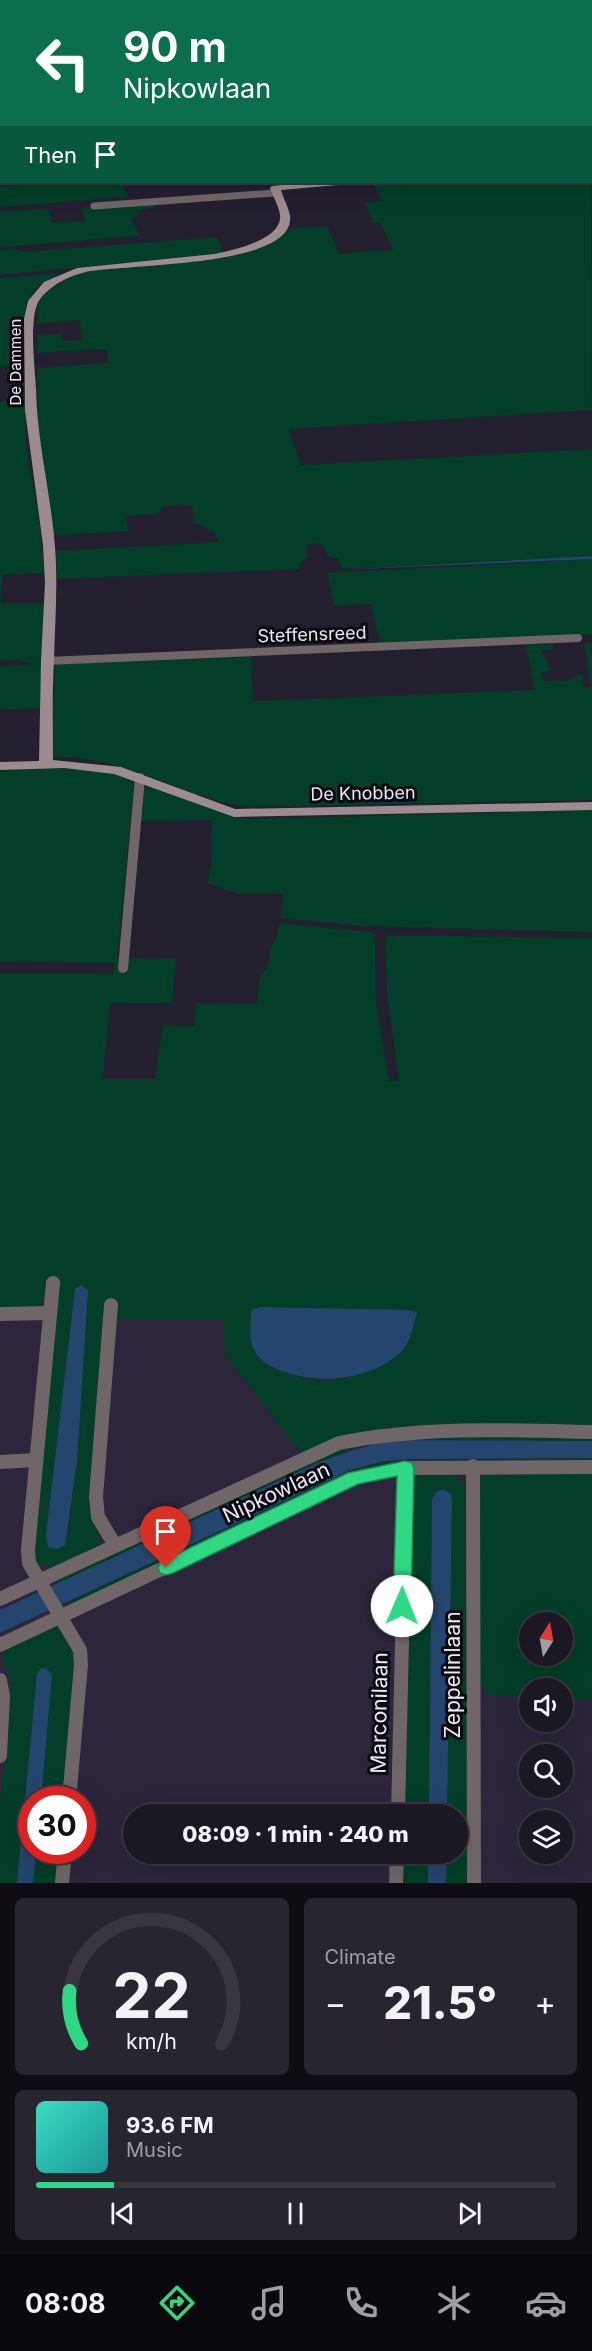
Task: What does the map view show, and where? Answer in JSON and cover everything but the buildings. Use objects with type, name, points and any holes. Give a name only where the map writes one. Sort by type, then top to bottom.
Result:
[{"type":"street","points":[[94,206],[330,183]]},
{"type":"street","points":[[126,199],[243,188],[275,190]]},
{"type":"street","name":"De Dammen","points":[[46,765],[47,662],[51,583],[49,545],[31,410],[29,319],[33,300],[48,284],[81,270],[214,257],[258,246],[275,236],[284,223],[285,216],[275,190]]},
{"type":"street","name":"Steffensreed","points":[[47,662],[578,638]]},
{"type":"street","name":"De Knobben","points":[[0,766],[97,766],[140,778],[234,813],[592,806]]},
{"type":"street","points":[[123,968],[140,778]]},
{"type":"street","points":[[53,1284],[28,1550],[29,1563],[80,1650],[81,1665],[70,1786]]},
{"type":"street","points":[[111,1305],[96,1497],[98,1517],[115,1545]]},
{"type":"street","points":[[0,1314],[49,1313]]},
{"type":"street","name":"Nipkowlaan","points":[[0,1599],[339,1443],[374,1435],[440,1430],[592,1432]]},
{"type":"street","points":[[0,1462],[35,1460]]},
{"type":"street","name":"Zeppelinlaan","points":[[473,1466],[474,1883]]},
{"type":"street","name":"Nipkowlaan","points":[[0,1645],[355,1478],[405,1468],[592,1467]]},
{"type":"street","name":"Marconilaan","points":[[398,1804],[405,1468]]},
{"type":"street","points":[[0,1680],[3,1696],[0,1755]]},
{"type":"street","points":[[62,1883],[64,1864]]},
{"type":"street","points":[[396,1883],[397,1864]]},
{"type":"shaded area","points":[[0,1277],[468,1295],[592,1427],[592,1883],[0,1883]]},
{"type":"green space","points":[[53,183],[122,183],[127,197],[0,207],[0,187]]},
{"type":"green space","points":[[591,183],[592,410],[289,429],[301,465],[592,449],[592,556],[343,569],[338,559],[328,556],[323,545],[316,543],[306,545],[307,557],[299,565],[300,569],[57,579],[56,551],[219,542],[214,532],[194,523],[192,505],[163,506],[162,511],[154,514],[126,516],[129,531],[53,536],[38,441],[37,368],[108,363],[106,349],[37,353],[37,335],[61,334],[63,341],[82,340],[80,320],[37,324],[38,302],[44,293],[65,279],[87,271],[238,255],[271,244],[288,229],[327,226],[339,254],[393,249],[380,222],[373,223],[365,203],[382,201],[373,184]]},
{"type":"green space","points":[[153,202],[156,207],[136,211],[138,217],[131,217],[140,236],[0,247],[0,211],[48,209],[52,223],[85,221],[81,208]]},
{"type":"green space","points":[[217,237],[223,253],[0,275],[0,250],[15,249],[25,252]]},
{"type":"green space","points":[[60,273],[39,285],[26,302],[24,365],[0,367],[0,278]]},
{"type":"green space","points":[[25,398],[26,446],[39,520],[44,573],[2,575],[1,603],[44,603],[41,708],[0,710],[0,666],[37,664],[18,660],[0,661],[0,402]]},
{"type":"green space","points":[[592,559],[592,635],[380,645],[371,604],[334,606],[327,573]]},
{"type":"green space","points":[[592,642],[592,800],[246,807],[222,802],[102,762],[52,757],[55,664],[251,657],[253,701],[535,690],[525,645],[554,644],[553,649],[541,651],[552,670],[541,673],[544,681],[571,680],[578,673],[583,675],[583,688],[591,687],[584,643]]},
{"type":"green space","points":[[64,768],[104,771],[127,778],[134,784],[117,958],[176,959],[172,1003],[110,1003],[103,1079],[155,1079],[163,1025],[194,1026],[196,1003],[257,1004],[259,978],[269,964],[270,948],[278,934],[279,923],[369,932],[375,935],[376,1005],[389,1081],[399,1080],[387,996],[385,935],[592,938],[592,1427],[415,1426],[369,1431],[331,1442],[302,1455],[226,1356],[223,1320],[116,1320],[117,1303],[108,1303],[89,1504],[100,1542],[98,1547],[55,1567],[38,1564],[33,1554],[56,1280],[45,1280],[44,1298],[40,1306],[30,1309],[0,1309],[0,973],[113,974],[115,963],[0,961],[0,771]],"holes":[[[86,1287],[88,1290],[77,1462],[68,1534],[52,1498],[75,1289]],[[406,1310],[417,1313],[405,1348],[385,1363],[366,1372],[335,1380],[318,1381],[267,1366]]]},
{"type":"green space","points":[[149,786],[247,819],[592,810],[592,932],[360,926],[280,918],[283,894],[238,894],[207,883],[211,864],[212,820],[141,821],[144,789]]},
{"type":"green space","points":[[398,1435],[592,1435],[592,1441],[403,1440],[354,1448],[58,1584],[57,1578],[337,1448]]},
{"type":"green space","points":[[592,1458],[592,1464],[402,1464],[70,1604],[67,1601],[353,1469],[384,1461]]},
{"type":"green space","points":[[592,1472],[592,1700],[573,1699],[573,1678],[519,1678],[519,1697],[485,1695],[485,1688],[479,1687],[480,1478],[484,1474]]},
{"type":"green space","points":[[420,1473],[452,1474],[462,1482],[466,1489],[467,1804],[447,1804],[452,1500],[436,1492],[432,1499],[429,1804],[405,1804],[412,1478]]},
{"type":"green space","points":[[46,1628],[62,1629],[75,1653],[66,1786],[42,1786],[52,1674],[37,1674],[26,1786],[18,1786],[17,1883],[0,1883],[0,1802],[12,1687],[2,1657],[5,1650]]},
{"type":"green space","points":[[35,1864],[59,1864],[58,1883],[33,1883]]},
{"type":"green space","points":[[404,1864],[428,1864],[428,1883],[403,1883]]},
{"type":"green space","points":[[447,1864],[467,1864],[467,1883],[446,1883]]},
{"type":"water","points":[[592,556],[592,559],[337,570]]},
{"type":"water","points":[[81,1285],[88,1290],[77,1462],[65,1545],[57,1549],[48,1547],[46,1535],[75,1289]]},
{"type":"water","points":[[260,1307],[417,1312],[407,1344],[390,1361],[361,1374],[330,1379],[284,1372],[260,1359],[253,1347],[251,1337],[251,1310]]},
{"type":"water","points":[[403,1440],[592,1441],[592,1458],[414,1459],[384,1461],[353,1469],[0,1633],[0,1610],[317,1463],[359,1448]]},
{"type":"water","points":[[443,1489],[451,1494],[452,1500],[447,1804],[429,1804],[432,1499],[436,1492]]},
{"type":"water","points":[[45,1668],[52,1674],[42,1786],[26,1786],[37,1674],[40,1669]]},
{"type":"water","points":[[19,1864],[35,1864],[33,1883],[17,1883]]},
{"type":"water","points":[[428,1864],[447,1864],[446,1883],[428,1883]]},
{"type":"route","points":[[166,1568],[355,1478],[383,1470],[405,1468],[402,1606]]}]
